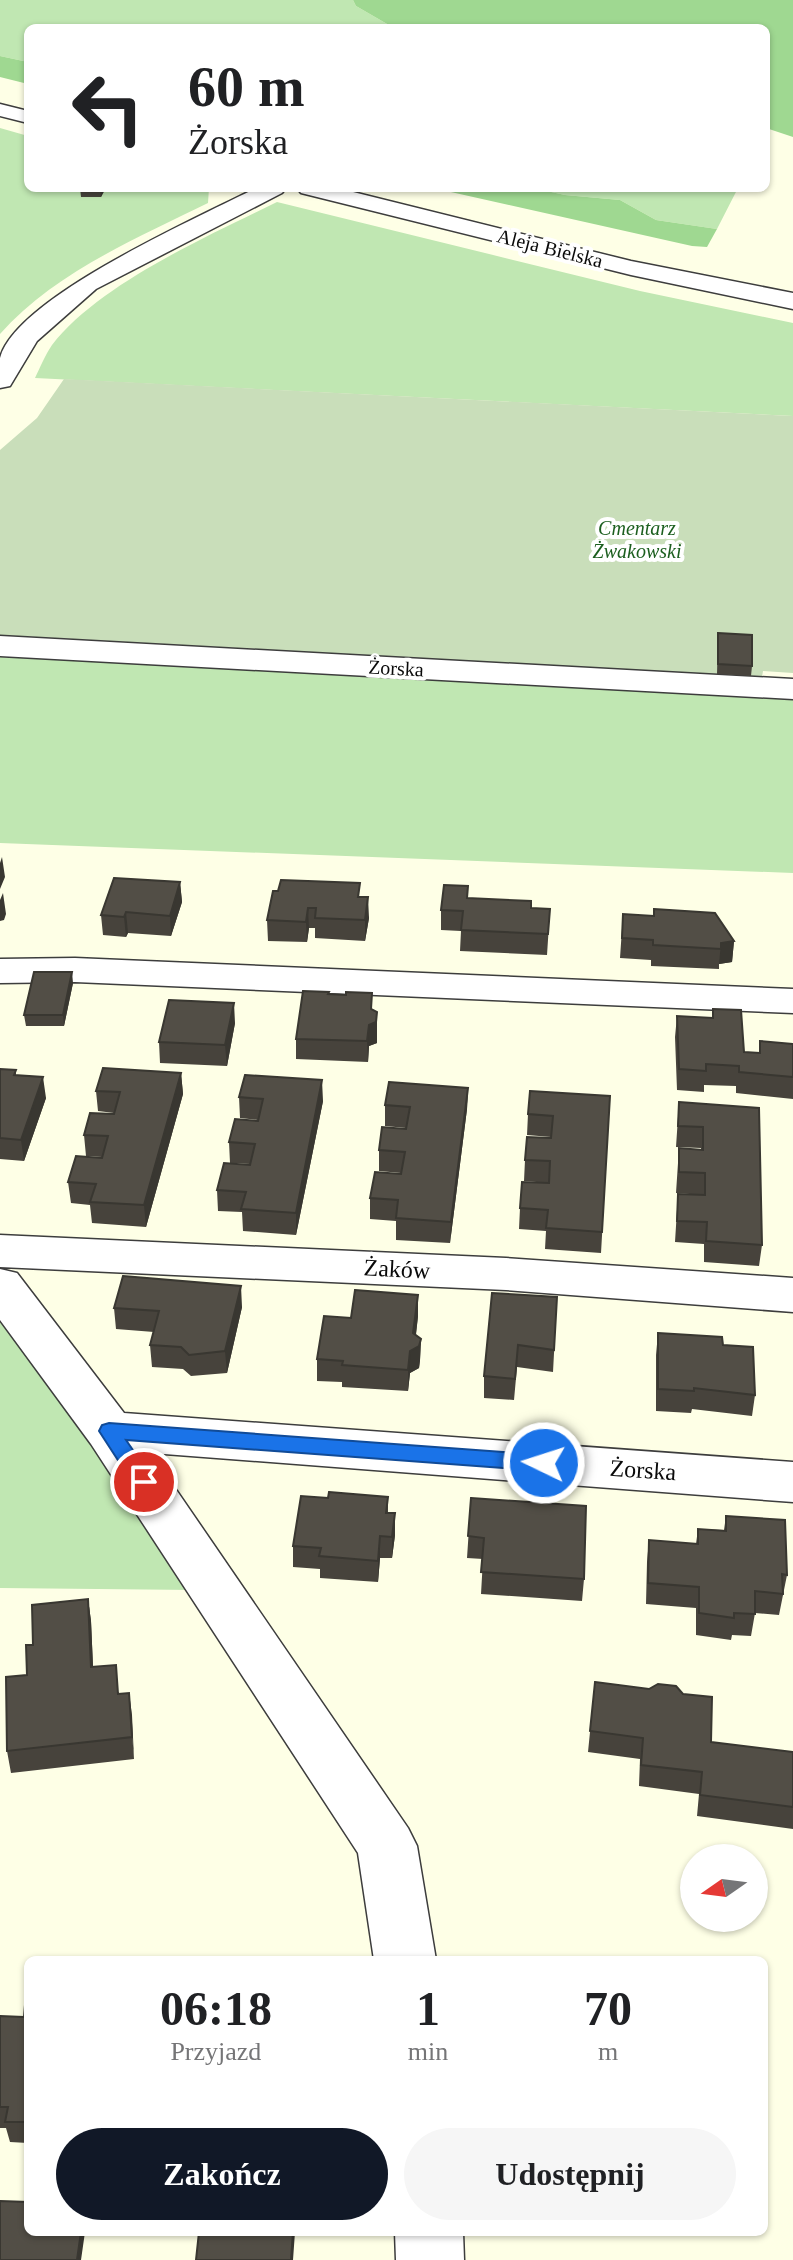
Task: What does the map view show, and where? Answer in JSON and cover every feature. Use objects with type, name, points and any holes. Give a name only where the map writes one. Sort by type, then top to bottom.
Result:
[{"type":"street","points":[[0,110],[24,116]]},
{"type":"street","points":[[0,380],[26,336],[87,284],[266,192]]},
{"type":"street","name":"Aleja Bielska","points":[[331,192],[488,220]]},
{"type":"street","name":"Aleja Bielska","points":[[417,192],[488,220],[631,268],[793,301]]},
{"type":"street","points":[[488,220],[518,226],[523,221],[518,215]]},
{"type":"street","points":[[646,247],[793,283]]},
{"type":"street","name":"Żorska","points":[[0,646],[793,689]]},
{"type":"street","points":[[0,971],[91,970],[793,1001]]},
{"type":"street","name":"Żaków","points":[[0,1251],[506,1274],[793,1295]]},
{"type":"street","points":[[0,1285],[109,1431],[387,1846],[404,1956]]},
{"type":"street","name":"Żorska","points":[[109,1431],[793,1482]]},
{"type":"street","points":[[429,2236],[430,2260]]},
{"type":"green space","points":[[0,0],[353,0],[356,6],[387,24],[24,24],[24,61],[0,56]]},
{"type":"green space","points":[[353,0],[793,0],[793,137],[770,129],[770,24],[387,24],[356,6]]},
{"type":"green space","points":[[0,56],[24,61],[24,83],[0,77]]},
{"type":"green space","points":[[0,128],[24,135],[24,192],[209,192],[208,203],[71,275],[22,312],[0,334]]},
{"type":"green space","points":[[451,192],[551,192],[620,200],[656,220],[717,229],[707,247]]},
{"type":"green space","points":[[551,192],[736,192],[717,229],[656,220],[620,200]]},
{"type":"green space","points":[[277,202],[640,291],[793,323],[793,416],[35,378],[52,345],[97,302],[156,263]]},
{"type":"green space","name":"Cmentarz Żwakowski","points":[[64,379],[793,416],[793,673],[763,671],[762,677],[0,635],[0,450],[37,418]]},
{"type":"green space","points":[[0,655],[793,697],[793,873],[0,843]]},
{"type":"green space","points":[[0,1309],[194,1590],[0,1588]]},
{"type":"building","points":[[718,633],[752,635],[752,666],[718,664]]},
{"type":"building","points":[[114,878],[180,882],[170,916],[126,912],[124,917],[101,915]]},
{"type":"building","points":[[281,880],[360,883],[358,897],[368,897],[365,920],[315,918],[316,908],[308,908],[306,922],[267,920],[273,891],[278,891]]},
{"type":"building","points":[[444,885],[468,886],[467,898],[531,901],[531,908],[550,909],[548,934],[461,930],[463,911],[441,910]]},
{"type":"building","points":[[654,909],[715,913],[734,941],[721,943],[721,949],[653,945],[653,940],[622,938],[623,914],[654,916]]},
{"type":"building","points":[[34,972],[72,972],[63,1015],[24,1015]]},
{"type":"building","points":[[303,991],[346,995],[346,992],[372,993],[371,1009],[377,1012],[376,1022],[369,1025],[367,1041],[296,1039]]},
{"type":"building","points":[[169,1000],[234,1003],[225,1045],[159,1042]]},
{"type":"building","points":[[713,1009],[741,1010],[744,1052],[760,1053],[760,1041],[793,1044],[793,1077],[739,1072],[739,1066],[706,1064],[706,1071],[679,1069],[677,1016],[713,1018]]},
{"type":"building","points":[[103,1068],[181,1073],[144,1205],[90,1202],[96,1184],[68,1182],[76,1156],[102,1158],[108,1136],[84,1135],[90,1113],[114,1114],[120,1092],[96,1091]]},
{"type":"building","points":[[0,1069],[16,1070],[14,1075],[43,1077],[21,1140],[0,1138]]},
{"type":"building","points":[[245,1075],[322,1080],[296,1213],[241,1209],[246,1192],[217,1190],[224,1163],[250,1165],[255,1144],[229,1142],[235,1119],[258,1121],[263,1099],[239,1097]]},
{"type":"building","points":[[389,1082],[468,1088],[451,1222],[396,1218],[398,1200],[370,1198],[375,1172],[401,1174],[405,1152],[379,1150],[382,1127],[406,1129],[410,1107],[385,1105]]},
{"type":"building","points":[[530,1091],[610,1096],[602,1232],[546,1228],[548,1210],[520,1208],[522,1182],[549,1183],[550,1161],[525,1160],[527,1137],[551,1138],[553,1116],[528,1114]]},
{"type":"building","points":[[679,1102],[759,1108],[762,1245],[706,1241],[707,1222],[677,1221],[678,1194],[705,1195],[705,1173],[679,1172],[679,1148],[703,1150],[703,1127],[678,1126]]},
{"type":"building","points":[[123,1276],[241,1286],[225,1351],[189,1355],[181,1347],[150,1345],[159,1311],[114,1308]]},
{"type":"building","points":[[355,1290],[418,1295],[413,1333],[421,1339],[419,1346],[410,1351],[408,1370],[342,1365],[343,1361],[317,1359],[324,1316],[351,1318]]},
{"type":"building","points":[[492,1293],[557,1297],[554,1350],[518,1345],[515,1379],[484,1376]]},
{"type":"building","points":[[658,1333],[722,1337],[723,1345],[753,1347],[755,1395],[694,1388],[694,1391],[658,1389]]},
{"type":"building","points":[[329,1492],[388,1497],[386,1513],[395,1513],[392,1537],[380,1536],[378,1561],[319,1556],[321,1548],[293,1546],[301,1496],[328,1498]]},
{"type":"building","points":[[471,1498],[586,1506],[584,1579],[481,1572],[484,1538],[468,1536]]},
{"type":"building","points":[[726,1516],[785,1520],[787,1575],[782,1574],[783,1594],[755,1591],[755,1614],[734,1613],[734,1618],[699,1613],[699,1587],[648,1583],[649,1540],[698,1544],[698,1529],[726,1531]]},
{"type":"building","points":[[88,1599],[91,1667],[116,1665],[118,1694],[129,1693],[132,1737],[7,1751],[6,1677],[27,1675],[26,1645],[33,1645],[32,1605]]},
{"type":"building","points":[[595,1682],[649,1689],[658,1684],[676,1686],[683,1694],[712,1697],[711,1742],[793,1752],[793,1807],[700,1795],[702,1772],[641,1765],[643,1738],[590,1731]]},
{"type":"building","points":[[0,2016],[24,2017],[24,2122],[5,2122],[8,2107],[0,2107]]},
{"type":"building","points":[[0,2201],[24,2202],[24,2236],[80,2236],[77,2260],[0,2260]]},
{"type":"building","points":[[199,2236],[293,2236],[291,2260],[196,2260]]},
{"type":"route","points":[[144,1482],[109,1431],[544,1463]]}]
